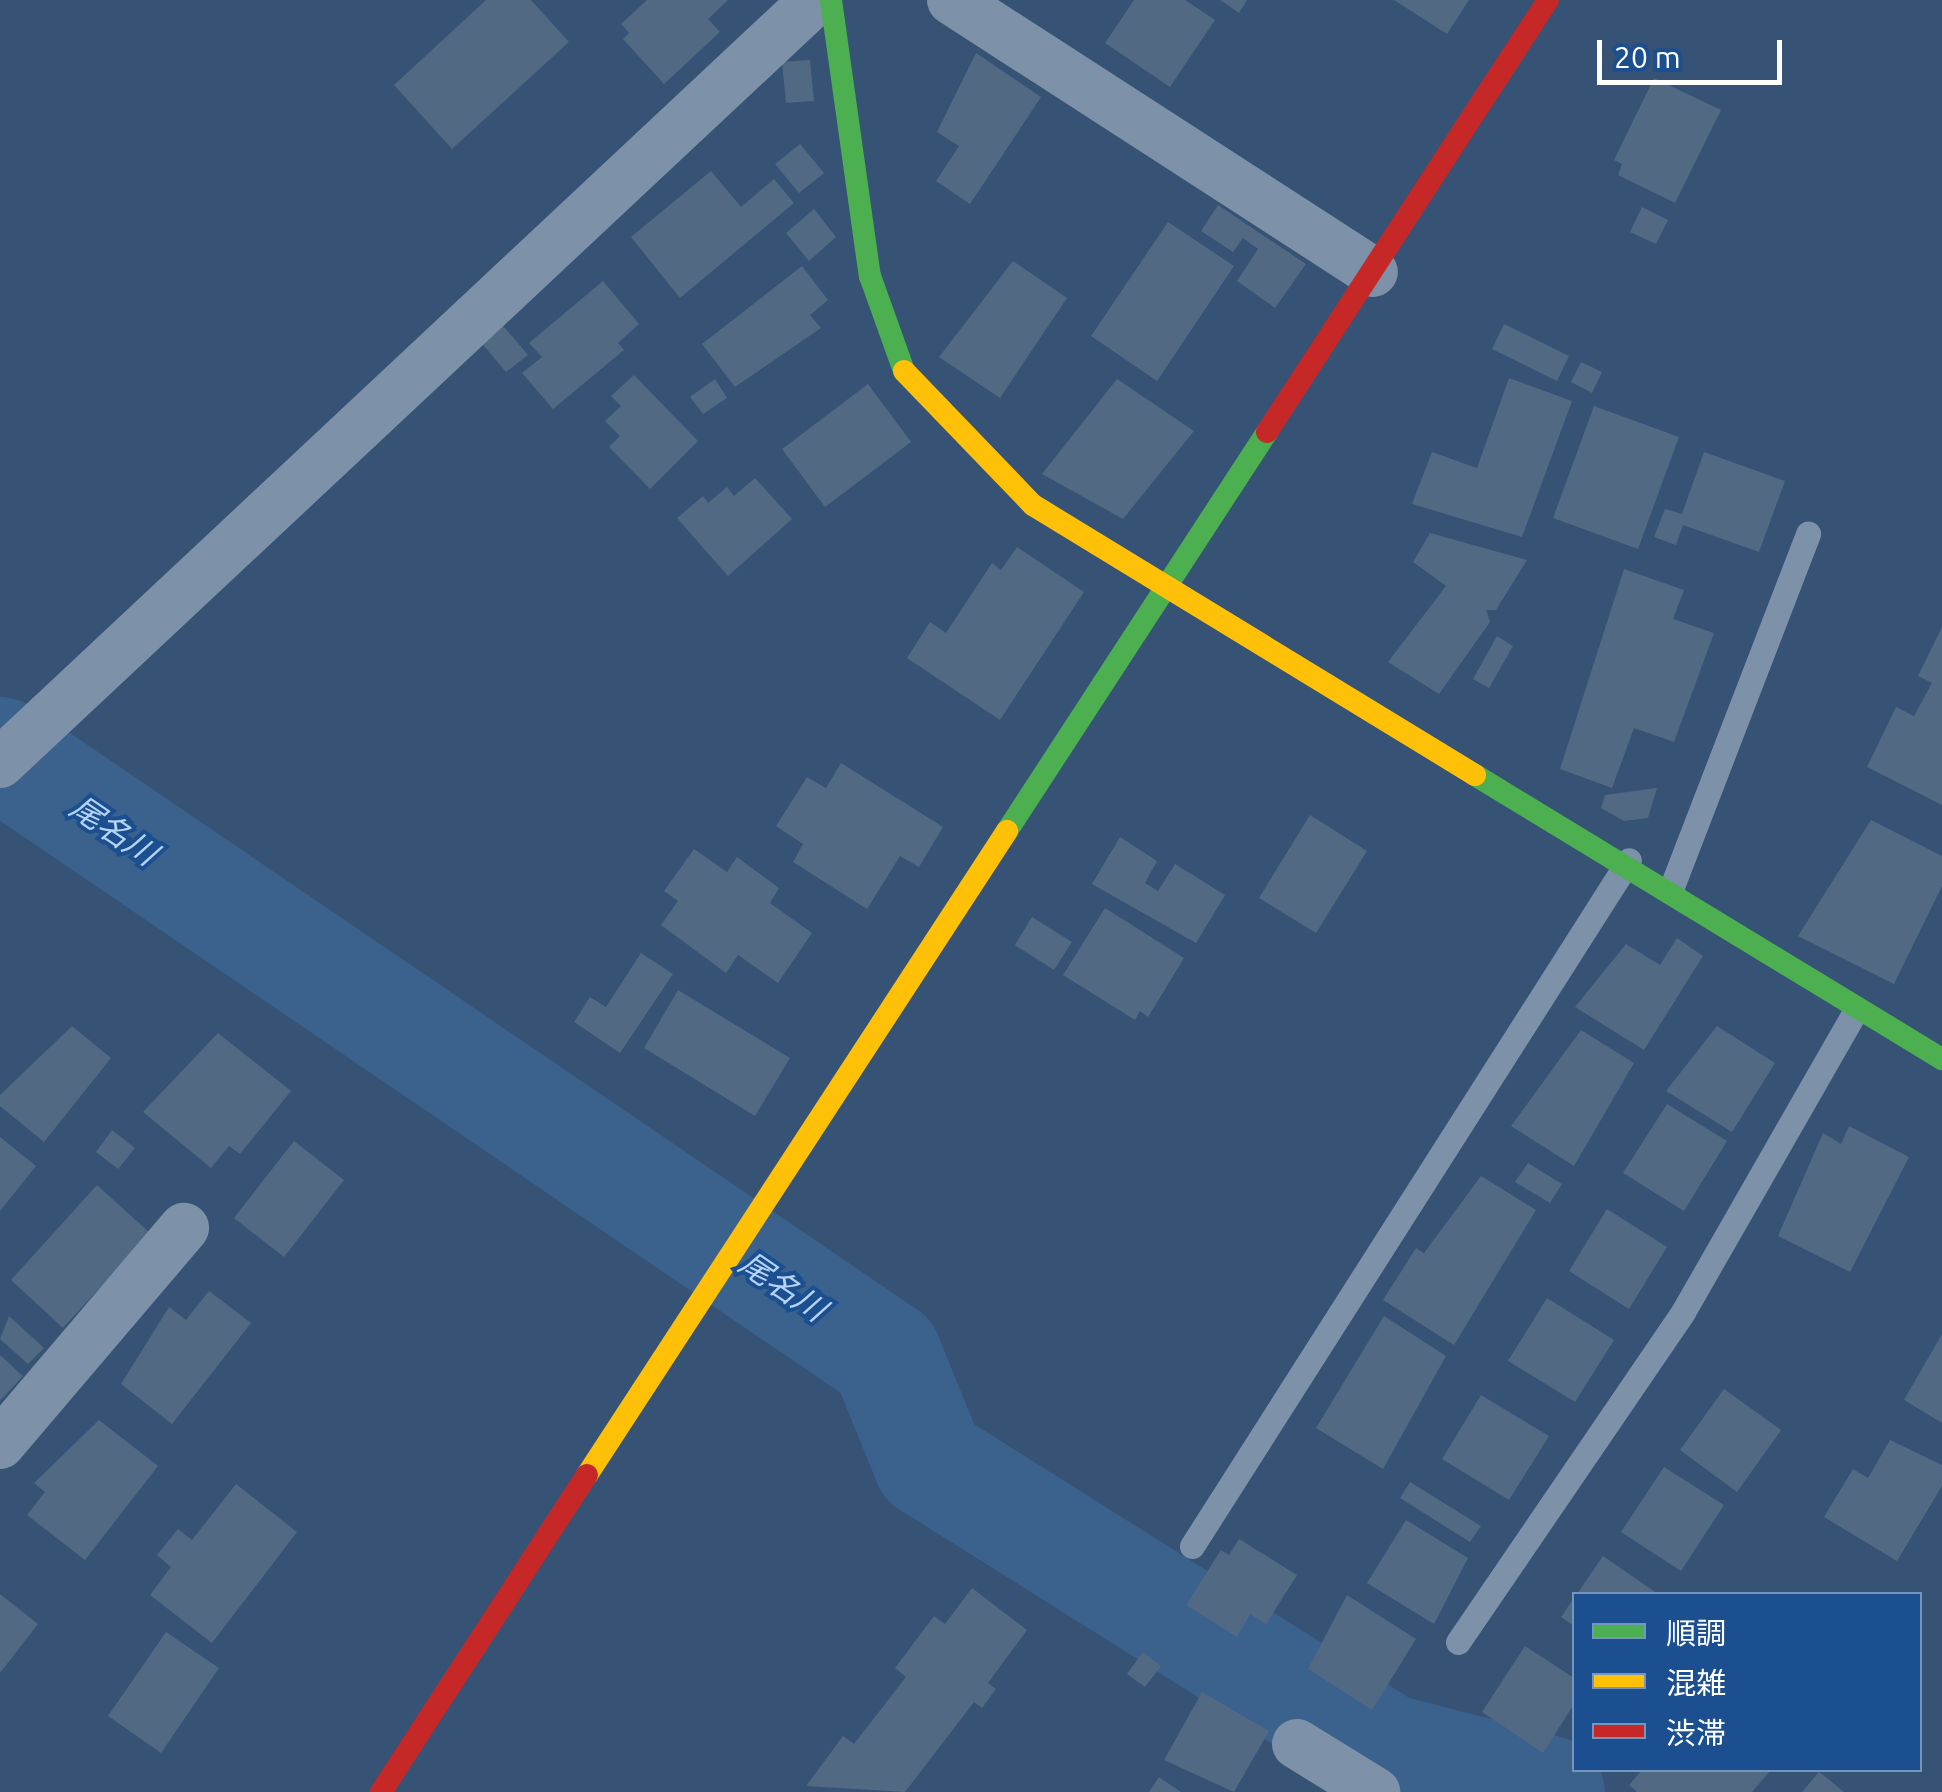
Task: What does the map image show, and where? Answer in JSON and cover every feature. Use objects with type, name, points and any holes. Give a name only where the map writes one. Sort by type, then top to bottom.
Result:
[{"type":"street","points":[[0,763],[815,0]]},
{"type":"street","points":[[831,0],[870,276],[900,367],[1033,505],[1169,590],[1629,860],[1854,1014],[1942,1059]]},
{"type":"street","points":[[952,0],[1373,272]]},
{"type":"street","points":[[381,1792],[1169,590],[1548,0]]},
{"type":"street","points":[[0,1444],[184,1228]]},
{"type":"street","points":[[1297,1744],[1375,1792]]},
{"type":"lane","points":[[1671,889],[1808,534]]},
{"type":"lane","points":[[1192,1546],[1629,860]]},
{"type":"lane","points":[[1458,1642],[1682,1312],[1854,1014]]},
{"type":"building","points":[[486,0],[531,0],[569,42],[452,149],[394,85]]},
{"type":"building","points":[[647,0],[728,0],[708,19],[720,32],[664,84],[623,39],[629,33],[621,24]]},
{"type":"building","points":[[1134,0],[1185,0],[1215,20],[1170,87],[1105,43]]},
{"type":"building","points":[[1220,0],[1247,0],[1239,13]]},
{"type":"building","points":[[1394,0],[1469,0],[1447,34]]},
{"type":"building","points":[[976,53],[1041,97],[970,204],[936,181],[959,146],[937,132]]},
{"type":"building","points":[[810,60],[814,101],[786,103],[782,62]]},
{"type":"building","points":[[1654,78],[1721,110],[1675,203],[1618,175],[1622,164],[1614,160]]},
{"type":"building","points":[[800,144],[824,173],[799,193],[775,164]]},
{"type":"building","points":[[711,171],[741,207],[774,179],[794,203],[680,298],[631,237]]},
{"type":"building","points":[[1218,205],[1306,264],[1275,308],[1237,281],[1258,249],[1243,238],[1233,252],[1201,231]]},
{"type":"building","points":[[1642,207],[1668,220],[1656,244],[1630,232]]},
{"type":"building","points":[[814,209],[836,237],[809,261],[786,233]]},
{"type":"building","points":[[1168,222],[1234,266],[1157,381],[1091,336]]},
{"type":"building","points":[[1013,261],[1067,298],[1000,398],[939,357]]},
{"type":"building","points":[[802,266],[828,300],[810,315],[821,328],[735,387],[702,344]]},
{"type":"building","points":[[603,281],[639,324],[618,343],[624,350],[553,409],[522,373],[542,357],[529,343]]},
{"type":"building","points":[[499,321],[528,355],[506,372],[478,339]]},
{"type":"building","points":[[1504,324],[1569,356],[1557,381],[1492,349]]},
{"type":"building","points":[[1581,362],[1602,372],[1592,393],[1571,382]]},
{"type":"building","points":[[634,375],[698,441],[650,489],[609,447],[620,436],[605,421],[621,406],[611,396]]},
{"type":"building","points":[[1509,378],[1572,401],[1522,537],[1412,504],[1432,452],[1477,468]]},
{"type":"building","points":[[715,379],[727,398],[703,414],[690,397]]},
{"type":"building","points":[[1117,379],[1194,431],[1123,519],[1042,474]]},
{"type":"building","points":[[868,384],[911,442],[825,507],[782,449]]},
{"type":"building","points":[[1594,406],[1679,437],[1638,549],[1553,518]]},
{"type":"building","points":[[1704,452],[1785,481],[1759,552],[1683,525],[1676,545],[1654,537],[1665,509],[1682,514]]},
{"type":"building","points":[[755,478],[792,519],[728,576],[677,518],[703,496],[708,503],[727,487],[734,496]]},
{"type":"building","points":[[1430,533],[1527,560],[1496,610],[1486,610],[1490,622],[1439,694],[1388,662],[1446,586],[1413,562]]},
{"type":"building","points":[[1017,547],[1084,592],[1000,720],[907,658],[930,622],[946,633],[992,563],[1001,570]]},
{"type":"building","points":[[1624,569],[1684,590],[1673,619],[1714,633],[1674,742],[1634,728],[1612,788],[1560,769]]},
{"type":"building","points":[[1942,627],[1942,805],[1867,767],[1896,707],[1914,716],[1932,683],[1918,676]]},
{"type":"building","points":[[1497,636],[1513,646],[1489,688],[1473,679]]},
{"type":"building","points":[[841,763],[943,827],[919,867],[900,856],[867,909],[793,862],[803,844],[776,826],[807,777],[826,788]]},
{"type":"building","points":[[1657,788],[1648,818],[1624,821],[1601,808],[1605,795]]},
{"type":"building","points":[[1310,815],[1367,851],[1316,933],[1259,898]]},
{"type":"building","points":[[1871,820],[1942,856],[1942,886],[1894,984],[1798,936]]},
{"type":"building","points":[[1120,837],[1157,861],[1145,883],[1158,891],[1175,864],[1225,895],[1196,943],[1092,884]]},
{"type":"building","points":[[694,849],[727,872],[737,857],[779,888],[770,903],[812,933],[778,983],[738,955],[726,973],[661,925],[678,901],[664,891]]},
{"type":"building","points":[[1105,908],[1184,958],[1148,1017],[1140,1011],[1135,1020],[1063,975]]},
{"type":"building","points":[[1032,917],[1072,942],[1054,970],[1015,945]]},
{"type":"building","points":[[1677,938],[1703,956],[1644,1050],[1575,1007],[1626,944],[1660,965]]},
{"type":"building","points":[[641,953],[673,974],[620,1053],[574,1022],[590,997],[606,1007]]},
{"type":"building","points":[[678,990],[790,1058],[755,1116],[644,1048]]},
{"type":"building","points":[[72,1026],[111,1058],[44,1142],[0,1106],[0,1095]]},
{"type":"building","points":[[1717,1026],[1775,1063],[1732,1132],[1666,1091]]},
{"type":"building","points":[[1581,1030],[1634,1063],[1574,1166],[1511,1126]]},
{"type":"building","points":[[218,1033],[291,1091],[240,1154],[229,1146],[211,1168],[143,1112]]},
{"type":"building","points":[[1667,1104],[1727,1141],[1684,1211],[1623,1173]]},
{"type":"building","points":[[1849,1126],[1909,1157],[1850,1272],[1778,1236],[1823,1133],[1841,1144]]},
{"type":"building","points":[[112,1130],[135,1148],[118,1169],[96,1152]]},
{"type":"building","points":[[0,1137],[36,1166],[0,1211]]},
{"type":"building","points":[[294,1141],[344,1180],[284,1257],[234,1218]]},
{"type":"building","points":[[1528,1163],[1562,1184],[1550,1203],[1515,1182]]},
{"type":"building","points":[[1481,1176],[1536,1210],[1454,1345],[1383,1300],[1416,1248],[1424,1253]]},
{"type":"building","points":[[97,1185],[150,1233],[63,1328],[11,1280]]},
{"type":"building","points":[[1607,1209],[1667,1247],[1629,1309],[1569,1271]]},
{"type":"building","points":[[209,1291],[251,1323],[172,1424],[121,1384],[169,1307],[186,1320]]},
{"type":"building","points":[[1547,1298],[1614,1340],[1575,1402],[1508,1361]]},
{"type":"building","points":[[9,1316],[44,1348],[28,1364],[0,1339]]},
{"type":"building","points":[[1384,1316],[1446,1356],[1383,1469],[1316,1428]]},
{"type":"building","points":[[1942,1334],[1942,1423],[1904,1400]]},
{"type":"building","points":[[0,1355],[23,1376],[0,1401]]},
{"type":"building","points":[[1724,1389],[1781,1430],[1737,1492],[1680,1450]]},
{"type":"building","points":[[1481,1395],[1549,1436],[1509,1500],[1442,1459]]},
{"type":"building","points":[[99,1420],[158,1466],[85,1560],[27,1515],[45,1492],[34,1483]]},
{"type":"building","points":[[1890,1440],[1942,1465],[1942,1486],[1897,1561],[1824,1517],[1853,1469],[1868,1478]]},
{"type":"building","points":[[1664,1467],[1724,1505],[1681,1571],[1621,1532]]},
{"type":"building","points":[[1410,1482],[1481,1526],[1470,1542],[1400,1498]]},
{"type":"building","points":[[236,1484],[297,1532],[212,1643],[150,1595],[171,1567],[157,1555],[178,1529],[192,1540]]},
{"type":"building","points":[[1406,1520],[1468,1558],[1434,1624],[1367,1583]]},
{"type":"building","points":[[1239,1539],[1297,1575],[1266,1624],[1250,1614],[1237,1637],[1186,1605],[1221,1550],[1229,1555]]},
{"type":"building","points":[[1603,1556],[1655,1592],[1578,1592]]},
{"type":"building","points":[[972,1588],[1027,1630],[988,1683],[996,1689],[982,1708],[974,1702],[905,1792],[806,1786],[843,1736],[854,1744],[906,1677],[895,1668],[934,1616],[945,1624]]},
{"type":"building","points":[[0,1594],[38,1624],[0,1673]]},
{"type":"building","points":[[1347,1595],[1416,1639],[1372,1710],[1308,1669]]},
{"type":"building","points":[[1572,1601],[1572,1625],[1561,1617]]},
{"type":"building","points":[[166,1632],[219,1668],[161,1753],[108,1716]]},
{"type":"building","points":[[1525,1646],[1572,1677],[1572,1707],[1543,1753],[1482,1712]]},
{"type":"building","points":[[1143,1652],[1161,1666],[1145,1687],[1127,1674]]},
{"type":"building","points":[[1202,1692],[1269,1731],[1234,1792],[1164,1760]]},
{"type":"building","points":[[1640,1772],[1769,1772],[1752,1792],[1637,1792],[1629,1785]]},
{"type":"building","points":[[1819,1772],[1827,1778],[1844,1792],[1802,1792]]},
{"type":"building","points":[[1159,1777],[1181,1792],[1149,1792]]},
{"type":"waterway","name":"尾名川","points":[[0,753],[886,1356],[929,1462],[1387,1750],[1549,1792]]},
{"type":"traffic: fast","points":[[831,0],[870,276],[904,371]]},
{"type":"traffic: fast","points":[[1007,831],[1267,432]]},
{"type":"traffic: fast","points":[[1475,775],[1942,1059]]},
{"type":"traffic: slow","points":[[904,371],[1033,505],[1475,775]]},
{"type":"traffic: slow","points":[[587,1475],[1007,831]]},
{"type":"traffic: jam","points":[[1267,432],[1548,0]]},
{"type":"traffic: jam","points":[[381,1792],[587,1475]]}]
